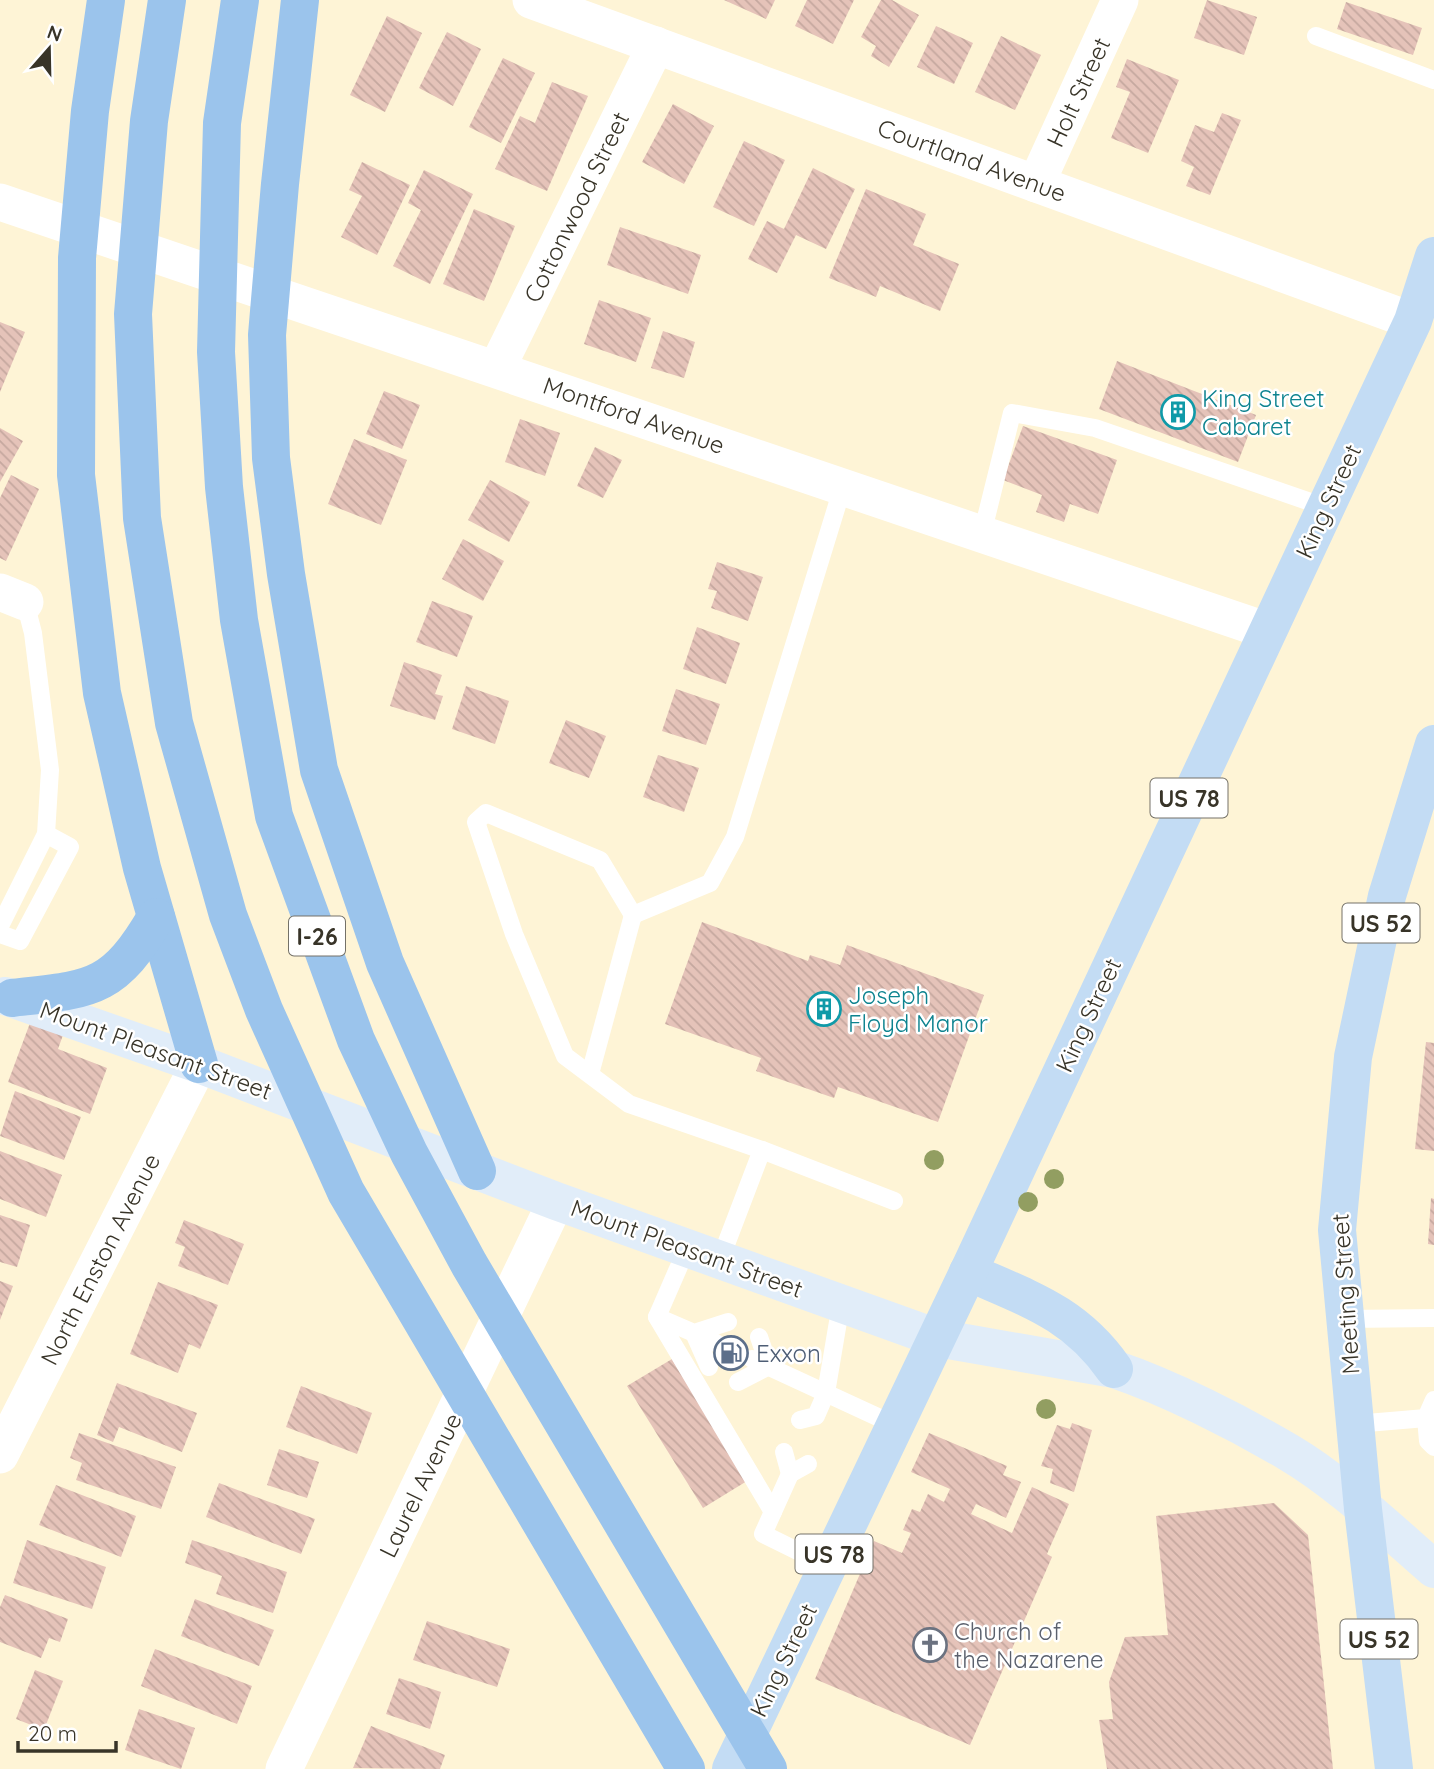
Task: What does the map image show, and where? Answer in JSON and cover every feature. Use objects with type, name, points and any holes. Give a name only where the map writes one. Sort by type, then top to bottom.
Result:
[{"type":"highway","points":[[106,0],[90,111],[78,258],[76,475],[102,693],[156,917],[199,1064]]},
{"type":"highway","points":[[166,0],[149,121],[134,314],[142,518],[174,723],[228,915],[264,1010],[346,1192],[686,1769]]},
{"type":"highway","name":"I-26","points":[[240,0],[222,123],[216,352],[224,487],[239,620],[274,816],[356,1040],[409,1153],[469,1264],[768,1769]]},
{"type":"highway","points":[[300,0],[279,184],[267,335],[271,458],[286,574],[319,769],[385,963],[477,1171]]},
{"type":"highway","points":[[6,996],[101,983],[134,954],[156,917]]},
{"type":"main road","name":"King Street","points":[[731,1769],[937,1338],[1413,321],[1434,256]]},
{"type":"main road","name":"Meeting Street","points":[[1395,1769],[1363,1508],[1337,1230],[1353,1057],[1387,896],[1434,744]]},
{"type":"main road","name":"Mount Pleasant Street","points":[[6,996],[199,1064],[556,1202],[937,1338],[1114,1369],[1142,1379],[1289,1453],[1363,1508],[1434,1569]]},
{"type":"main road","points":[[968,1272],[1059,1312],[1098,1346],[1114,1369]]},
{"type":"street","name":"Courtland Avenue","points":[[531,0],[1413,321]]},
{"type":"street","name":"Holt Street","points":[[1036,184],[1120,0]]},
{"type":"street","name":"Cottonwood Street","points":[[497,368],[656,46]]},
{"type":"street","name":"Montford Avenue","points":[[0,202],[1268,631]]},
{"type":"street","name":"North Enston Avenue","points":[[0,1455],[199,1064]]},
{"type":"street","name":"Laurel Avenue","points":[[284,1769],[556,1202]]},
{"type":"lane","points":[[1316,36],[1434,80]]},
{"type":"lane","points":[[982,534],[1012,413],[1095,428],[1325,508]]},
{"type":"lane","points":[[633,915],[710,883],[736,837],[843,486]]},
{"type":"lane","points":[[0,926],[46,834],[50,770],[33,633],[13,597]]},
{"type":"lane","points":[[590,1074],[633,915],[600,860],[486,813],[476,822],[514,934],[565,1056],[629,1104],[894,1200]]},
{"type":"lane","points":[[0,934],[20,942],[70,847],[46,834]]},
{"type":"lane","points":[[657,1317],[704,1254],[762,1150]]},
{"type":"lane","points":[[813,1423],[826,1393],[841,1304]]},
{"type":"lane","points":[[657,1317],[716,1343]]},
{"type":"lane","points":[[657,1317],[773,1511]]},
{"type":"lane","points":[[1345,1319],[1434,1318]]},
{"type":"lane","points":[[694,1333],[728,1322]]},
{"type":"lane","points":[[694,1333],[709,1367]]},
{"type":"lane","points":[[760,1337],[769,1366]]},
{"type":"lane","points":[[751,1359],[895,1425]]},
{"type":"lane","points":[[738,1382],[769,1366]]},
{"type":"lane","points":[[1434,1400],[1426,1418],[1427,1441],[1434,1447]]},
{"type":"lane","points":[[1355,1424],[1426,1418]]},
{"type":"lane","points":[[784,1452],[790,1474]]},
{"type":"lane","points":[[808,1464],[790,1474],[763,1534],[828,1566]]},
{"type":"building","points":[[724,0],[775,0],[766,19]]},
{"type":"building","points":[[807,0],[854,0],[833,44],[795,26]]},
{"type":"building","points":[[881,0],[892,0],[919,15],[889,67],[871,56],[876,46],[861,37]]},
{"type":"building","points":[[1207,0],[1257,17],[1244,55],[1194,38]]},
{"type":"building","points":[[1346,2],[1422,28],[1413,55],[1337,29]]},
{"type":"building","points":[[387,16],[422,33],[385,112],[350,95]]},
{"type":"building","points":[[936,26],[973,43],[954,84],[917,67]]},
{"type":"building","points":[[447,32],[481,49],[453,106],[419,88]]},
{"type":"building","points":[[1001,36],[1041,55],[1015,110],[975,92]]},
{"type":"building","points":[[503,58],[535,73],[501,143],[469,127]]},
{"type":"building","points":[[1127,59],[1179,80],[1148,153],[1111,138],[1130,92],[1116,87]]},
{"type":"building","points":[[552,82],[588,96],[547,191],[495,169],[520,116],[535,123]]},
{"type":"building","points":[[673,104],[714,126],[684,184],[642,162]]},
{"type":"building","points":[[1222,113],[1241,120],[1210,195],[1186,186],[1194,167],[1181,161],[1195,125],[1214,132]]},
{"type":"building","points":[[744,141],[785,160],[754,226],[713,207]]},
{"type":"building","points":[[362,162],[410,185],[377,255],[341,237],[362,196],[349,190]]},
{"type":"building","points":[[813,168],[855,189],[826,249],[796,235],[777,273],[748,259],[767,221],[784,229]]},
{"type":"building","points":[[424,170],[473,194],[430,284],[393,266],[421,210],[408,203]]},
{"type":"building","points":[[866,189],[926,214],[913,245],[959,264],[940,311],[880,286],[876,297],[829,278]]},
{"type":"building","points":[[474,209],[515,226],[484,301],[443,284]]},
{"type":"building","points":[[620,227],[701,255],[688,294],[607,265]]},
{"type":"building","points":[[599,300],[651,318],[636,362],[584,344]]},
{"type":"building","points":[[0,322],[25,332],[0,392]]},
{"type":"building","points":[[663,331],[695,342],[684,378],[651,368]]},
{"type":"building","name":"King Street Cabaret","points":[[1117,361],[1256,415],[1238,462],[1099,409]]},
{"type":"building","points":[[384,391],[420,405],[402,449],[366,434]]},
{"type":"building","points":[[520,419],[560,433],[545,476],[505,462]]},
{"type":"building","points":[[1023,426],[1117,460],[1098,514],[1070,504],[1064,522],[1036,512],[1042,495],[1003,480]]},
{"type":"building","points":[[0,428],[23,441],[0,482]]},
{"type":"building","points":[[354,439],[407,460],[381,525],[328,504]]},
{"type":"building","points":[[595,447],[622,460],[603,498],[577,486]]},
{"type":"building","points":[[11,475],[39,489],[6,561],[0,558],[0,498]]},
{"type":"building","points":[[490,480],[530,502],[509,542],[468,520]]},
{"type":"building","points":[[463,539],[504,561],[483,601],[442,579]]},
{"type":"building","points":[[717,562],[763,577],[748,621],[711,608],[717,591],[708,589]]},
{"type":"building","points":[[432,601],[473,616],[457,657],[416,642]]},
{"type":"building","points":[[697,627],[740,643],[726,684],[683,669]]},
{"type":"building","points":[[404,662],[442,675],[435,694],[443,696],[435,720],[390,706]]},
{"type":"building","points":[[466,686],[509,701],[495,744],[452,729]]},
{"type":"building","points":[[676,689],[720,704],[706,745],[662,731]]},
{"type":"building","points":[[566,720],[606,736],[589,778],[549,763]]},
{"type":"building","points":[[658,755],[699,768],[684,812],[643,797]]},
{"type":"building","name":"Joseph Floyd Manor","points":[[702,922],[808,961],[810,955],[840,965],[847,945],[984,995],[938,1122],[838,1087],[834,1098],[756,1071],[761,1058],[665,1024]]},
{"type":"building","points":[[30,1023],[63,1035],[58,1049],[107,1068],[90,1114],[8,1082]]},
{"type":"building","points":[[1426,1042],[1434,1043],[1434,1151],[1415,1149]]},
{"type":"building","points":[[15,1091],[81,1117],[64,1160],[0,1136]]},
{"type":"building","points":[[0,1151],[62,1175],[46,1217],[0,1199]]},
{"type":"building","points":[[1431,1198],[1434,1199],[1434,1245],[1428,1244]]},
{"type":"building","points":[[0,1215],[30,1225],[17,1267],[0,1262]]},
{"type":"building","points":[[184,1220],[244,1244],[228,1285],[178,1266],[185,1247],[175,1243]]},
{"type":"building","points":[[0,1281],[13,1286],[0,1320]]},
{"type":"building","points":[[158,1282],[218,1305],[200,1349],[189,1344],[178,1373],[130,1354]]},
{"type":"building","points":[[672,1359],[747,1481],[703,1508],[627,1386]]},
{"type":"building","points":[[117,1383],[197,1413],[182,1452],[119,1427],[113,1442],[97,1435]]},
{"type":"building","points":[[301,1386],[372,1413],[357,1454],[286,1427]]},
{"type":"building","points":[[1072,1423],[1092,1430],[1074,1492],[1050,1483],[1053,1469],[1041,1466],[1057,1425],[1070,1429]]},
{"type":"building","points":[[79,1433],[176,1467],[161,1509],[76,1480],[82,1463],[70,1458]]},
{"type":"building","points":[[929,1433],[1007,1466],[1003,1475],[1021,1482],[1006,1518],[976,1504],[971,1514],[1012,1533],[1032,1487],[1069,1504],[1047,1554],[1052,1557],[970,1745],[815,1679],[874,1541],[902,1553],[911,1533],[903,1530],[912,1509],[920,1512],[928,1494],[944,1502],[950,1489],[911,1472]]},
{"type":"building","points":[[279,1449],[319,1462],[307,1498],[267,1485]]},
{"type":"building","points":[[219,1483],[315,1519],[301,1554],[206,1517]]},
{"type":"building","points":[[56,1485],[136,1516],[121,1557],[39,1525]]},
{"type":"building","points":[[1274,1503],[1308,1535],[1333,1769],[1107,1769],[1099,1720],[1113,1719],[1109,1682],[1125,1637],[1168,1635],[1156,1516]]},
{"type":"building","points":[[27,1540],[106,1567],[92,1609],[13,1583]]},
{"type":"building","points":[[192,1540],[287,1572],[273,1613],[216,1594],[222,1576],[185,1563]]},
{"type":"building","points":[[5,1595],[68,1619],[60,1642],[49,1638],[41,1658],[0,1642],[0,1607]]},
{"type":"building","points":[[195,1599],[274,1630],[259,1666],[181,1636]]},
{"type":"building","points":[[427,1621],[510,1649],[497,1687],[413,1660]]},
{"type":"building","points":[[155,1649],[252,1686],[237,1724],[141,1686]]},
{"type":"building","points":[[35,1670],[63,1681],[44,1730],[16,1719]]},
{"type":"building","points":[[399,1678],[441,1692],[430,1729],[386,1714]]},
{"type":"building","points":[[139,1709],[195,1728],[181,1769],[125,1750]]},
{"type":"building","points":[[371,1726],[445,1755],[440,1769],[353,1768]]},
{"type":"place","name":"King Street Cabaret","points":[[1178,412]]},
{"type":"place","name":"Joseph Floyd Manor","points":[[824,1009]]},
{"type":"place","name":"Exxon","points":[[731,1353]]},
{"type":"place","name":"Church of the Nazarene","points":[[930,1645]]}]
